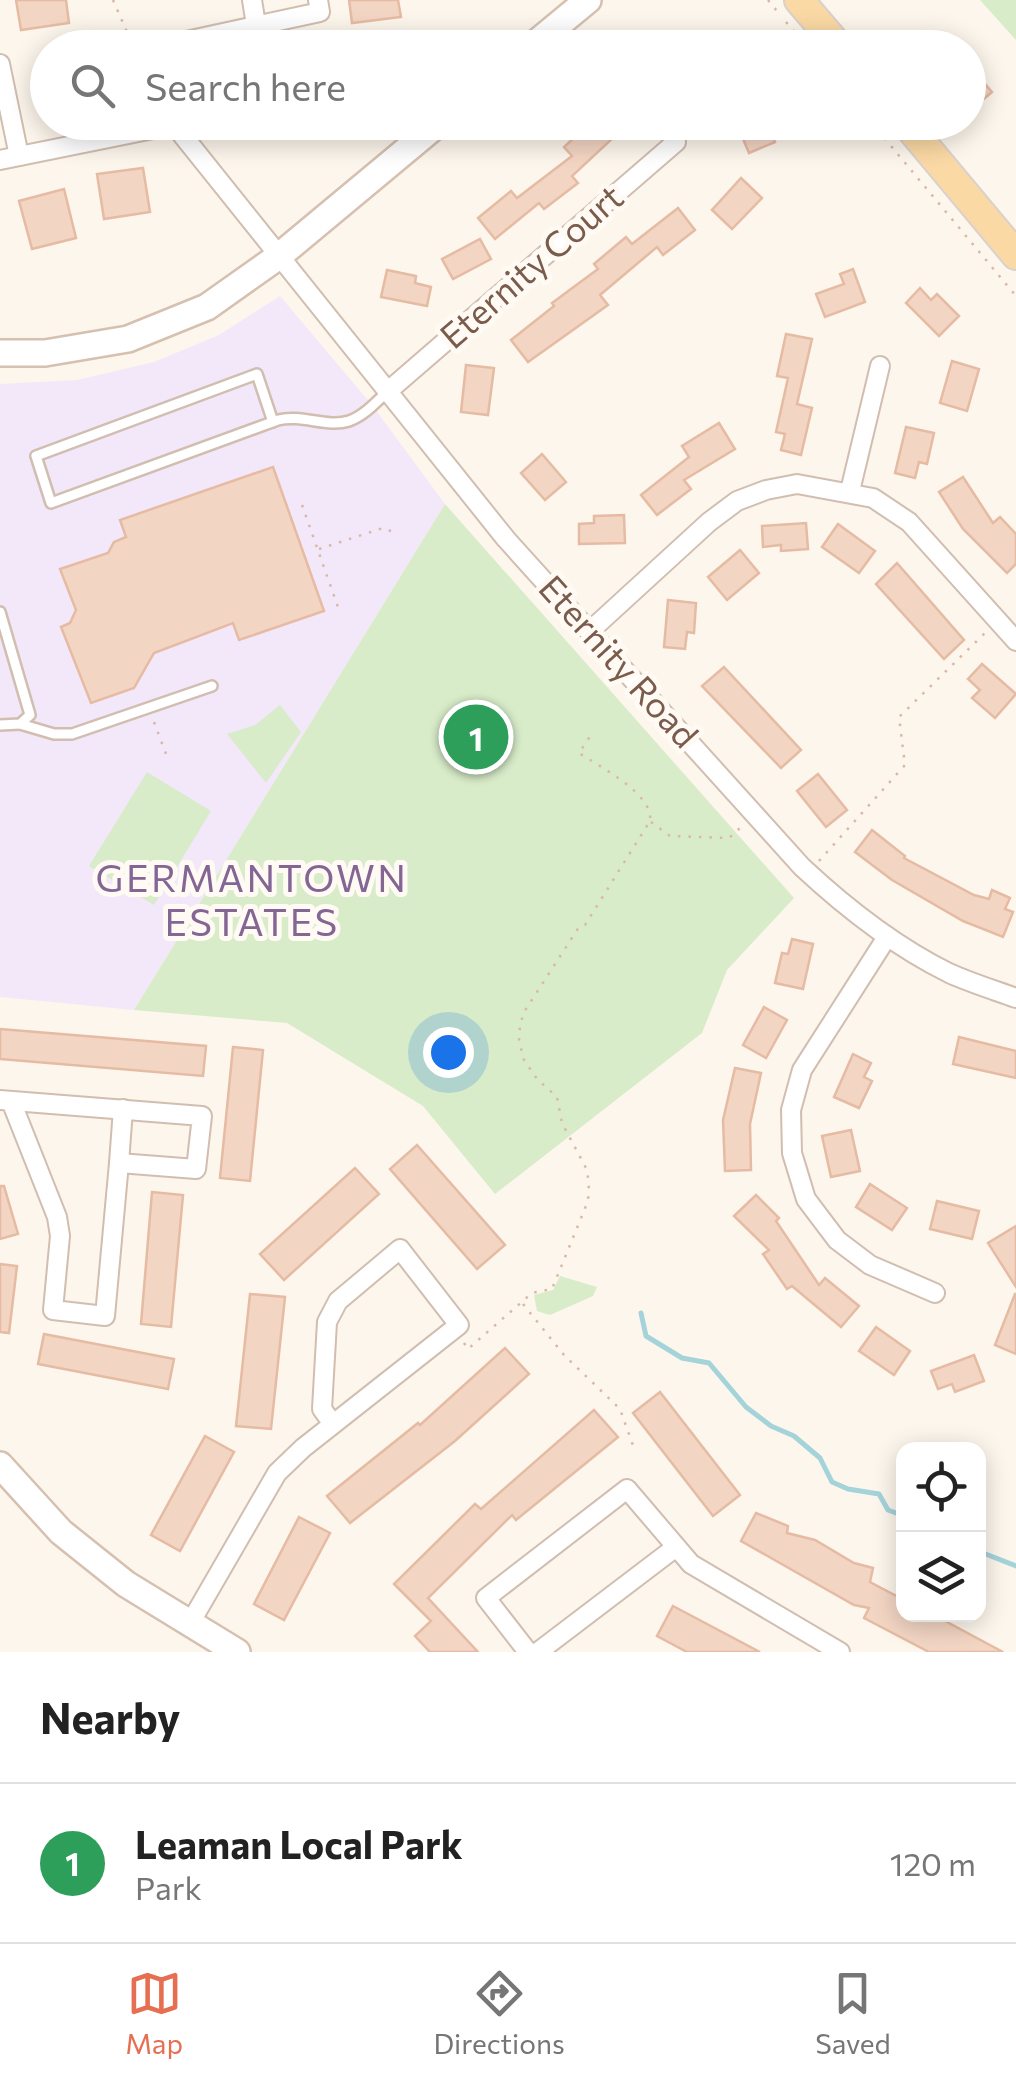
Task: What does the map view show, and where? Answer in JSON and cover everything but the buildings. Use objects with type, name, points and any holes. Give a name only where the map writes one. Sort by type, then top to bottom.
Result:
[{"type":"main road","points":[[799,0],[825,30]]},
{"type":"main road","points":[[920,140],[1016,255]]},
{"type":"street","points":[[252,0],[256,25]]},
{"type":"street","points":[[234,30],[320,12],[318,0]]},
{"type":"street","points":[[552,30],[588,0]]},
{"type":"street","points":[[0,64],[9,158],[95,140]]},
{"type":"street","name":"Eternity Road","points":[[185,140],[506,540],[808,873],[846,908],[887,937],[950,973],[1016,998]]},
{"type":"street","points":[[0,353],[45,353],[128,339],[207,307],[278,256],[418,140]]},
{"type":"street","name":"Eternity Court","points":[[388,392],[676,142]]},
{"type":"street","points":[[850,492],[880,366]]},
{"type":"street","points":[[591,630],[736,502],[766,490],[797,484],[873,498],[910,522],[1016,640]]},
{"type":"street","points":[[887,937],[802,1070],[791,1110],[792,1153],[806,1199],[837,1240],[870,1265],[935,1293]]},
{"type":"street","points":[[119,1163],[196,1169],[202,1116],[6,1100],[57,1218],[60,1236],[52,1310],[105,1316],[123,1110]]},
{"type":"street","points":[[189,1624],[278,1473],[333,1424],[459,1325],[400,1249],[338,1301],[326,1322],[322,1408],[333,1424]]},
{"type":"street","points":[[0,1465],[61,1532],[126,1584],[236,1652]]},
{"type":"street","points":[[528,1652],[486,1598],[627,1489],[691,1564],[840,1652]]},
{"type":"street","points":[[538,1652],[676,1547]]},
{"type":"lane","points":[[272,422],[257,374],[36,456],[52,503],[272,422],[295,416],[345,422],[361,415],[388,392]]},
{"type":"lane","points":[[0,612],[29,705],[30,715],[20,724]]},
{"type":"lane","points":[[0,725],[20,724],[54,734],[72,734],[212,686]]},
{"type":"path","points":[[114,0],[126,30]]},
{"type":"path","points":[[885,140],[1016,296]]},
{"type":"path","points":[[302,505],[339,610]]},
{"type":"path","points":[[318,549],[383,528],[393,532]]},
{"type":"path","points":[[808,873],[905,765],[899,717],[998,621]]},
{"type":"path","points":[[149,708],[166,754]]},
{"type":"path","points":[[452,1330],[468,1349],[532,1293],[552,1289],[588,1201],[586,1168],[562,1124],[557,1097],[524,1060],[518,1040],[524,1012],[579,927],[585,926],[650,822],[652,812],[642,796],[579,753],[593,732]]},
{"type":"path","points":[[650,822],[670,836],[729,838],[755,815]]},
{"type":"path","points":[[522,1304],[564,1355],[620,1409],[635,1451]]},
{"type":"shaded area","points":[[280,296],[372,405],[445,504],[134,1010],[0,997],[0,384],[77,380],[154,362],[219,335]]},
{"type":"green space","points":[[980,0],[1016,0],[1016,40]]},
{"type":"green space","points":[[445,504],[794,898],[727,970],[702,1033],[495,1194],[423,1106],[287,1023],[134,1010]]},
{"type":"green space","points":[[280,705],[301,732],[266,783],[227,734],[255,725]]},
{"type":"green space","points":[[147,772],[211,811],[154,905],[89,866]]},
{"type":"green space","points":[[560,1276],[597,1287],[593,1296],[550,1315],[537,1311],[534,1295],[553,1290]]},
{"type":"waterway","points":[[641,1313],[646,1336],[682,1358],[709,1363],[746,1407],[771,1426],[794,1436],[820,1458],[832,1482],[879,1494],[888,1510],[896,1513]]},
{"type":"waterway","points":[[986,1554],[1016,1566]]},
{"type":"place","name":"Leaman Local Park","points":[[476,737]]},
{"type":"district","name":"GERMANTOWN ESTATES","points":[[252,901]]}]
